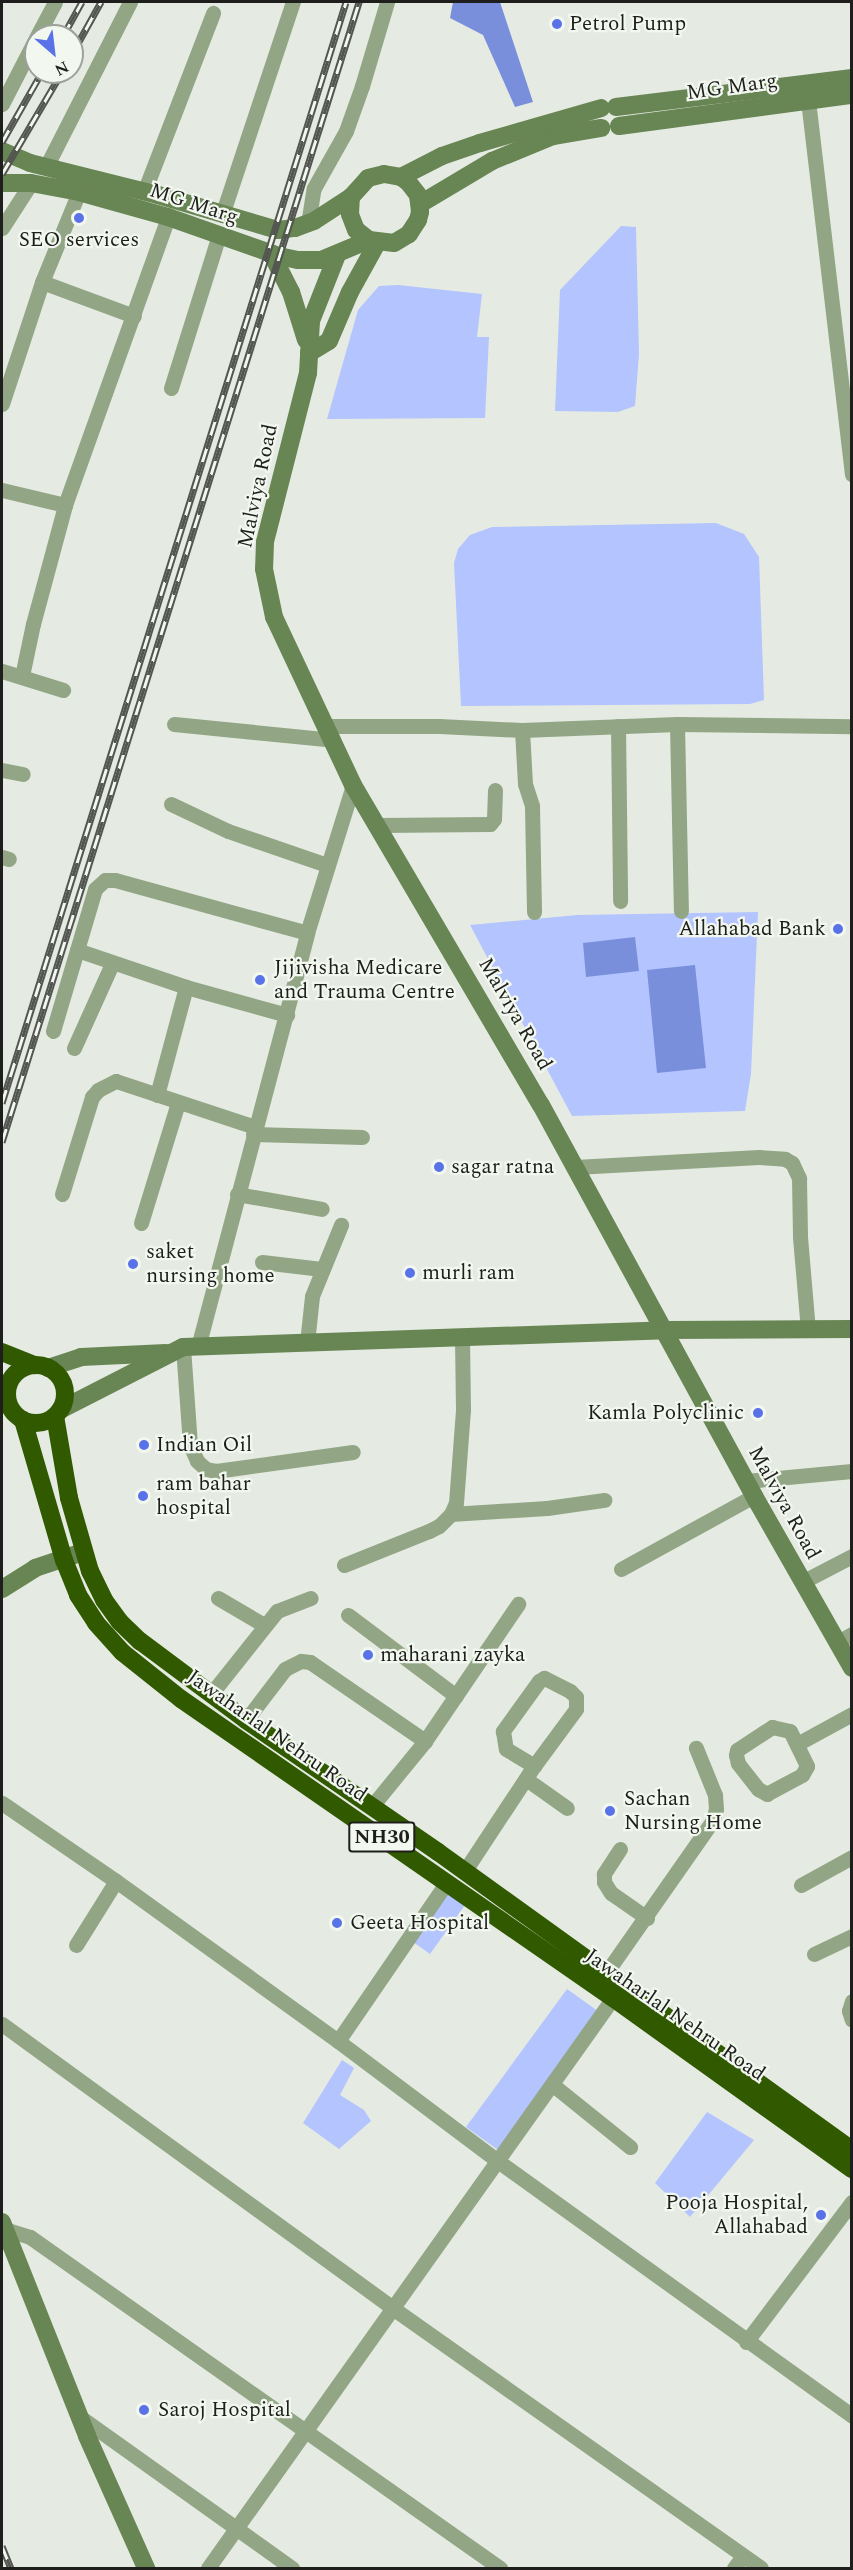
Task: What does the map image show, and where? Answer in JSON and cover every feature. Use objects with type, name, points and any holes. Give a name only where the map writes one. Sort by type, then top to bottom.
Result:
[{"type":"highway","points":[[2,1352],[42,1367]]},
{"type":"highway","name":"Jawaharlal Nehru Road","points":[[852,2150],[372,1806],[246,1720],[164,1660],[120,1622],[104,1600],[83,1552],[69,1498],[57,1413],[64,1397],[62,1383],[42,1367],[16,1373],[4,1396],[12,1411],[23,1420],[64,1560],[87,1610],[108,1638],[129,1658],[181,1699],[614,1998],[852,2169]]},
{"type":"highway","points":[[23,1420],[36,1423],[57,1413]]},
{"type":"street","points":[[43,24],[55,2]]},
{"type":"street","points":[[46,166],[130,2]]},
{"type":"street","points":[[222,215],[293,2]]},
{"type":"street","points":[[308,224],[314,188],[346,131],[387,2]]},
{"type":"street","points":[[144,192],[213,14]]},
{"type":"street","points":[[2,104],[24,61]]},
{"type":"street","points":[[400,177],[442,156],[480,143],[609,108],[852,78]]},
{"type":"street","name":"MG Marg","points":[[420,204],[492,160],[553,136],[852,95]]},
{"type":"street","points":[[808,100],[852,474]]},
{"type":"street","points":[[609,108],[621,113],[610,127]]},
{"type":"street","name":"MG Marg","points":[[2,151],[46,166],[278,230],[308,224],[351,197]]},
{"type":"street","points":[[392,174],[400,177],[413,188],[420,204],[418,220],[409,234],[394,243],[373,242],[356,230],[352,222],[351,197],[361,183],[376,175],[392,174]]},
{"type":"street","name":"MG Marg","points":[[2,183],[31,183],[79,192],[168,217],[271,254],[298,260],[321,260],[373,242]]},
{"type":"street","points":[[2,228],[31,183]]},
{"type":"street","points":[[2,404],[42,282],[79,192]]},
{"type":"street","points":[[22,676],[33,624],[66,505],[168,217]]},
{"type":"street","points":[[171,388],[219,235]]},
{"type":"street","points":[[271,254],[291,292],[309,354],[328,341],[373,242]]},
{"type":"street","name":"Malviya Road","points":[[337,255],[311,321],[308,373],[265,542],[264,569],[274,617],[353,785],[379,825],[575,1167],[802,1582],[845,1638],[852,1668]]},
{"type":"street","points":[[42,282],[134,316]]},
{"type":"street","points":[[2,490],[66,505]]},
{"type":"street","points":[[2,671],[63,690]]},
{"type":"street","points":[[174,724],[330,733],[439,726],[522,730],[677,724],[852,726]]},
{"type":"street","points":[[677,724],[681,911]]},
{"type":"street","points":[[618,726],[620,901]]},
{"type":"street","points":[[522,730],[525,784],[532,806],[534,912]]},
{"type":"street","points":[[2,770],[23,774]]},
{"type":"street","points":[[353,785],[307,933],[287,1015],[237,1194],[184,1349],[190,1445],[197,1461],[206,1469],[216,1471],[353,1452]]},
{"type":"street","points":[[379,825],[490,824],[494,819],[495,790]]},
{"type":"street","points":[[171,804],[228,831],[327,865]]},
{"type":"street","points":[[53,1030],[94,889],[105,880],[115,880],[307,933]]},
{"type":"street","points":[[77,950],[112,964],[186,987],[287,1015]]},
{"type":"street","points":[[74,1048],[112,964]]},
{"type":"street","points":[[157,1095],[186,987]]},
{"type":"street","points":[[62,1194],[92,1097],[98,1090],[116,1081],[254,1130],[362,1137]]},
{"type":"street","points":[[141,1223],[178,1103]]},
{"type":"street","points":[[575,1167],[759,1157],[785,1159],[792,1163],[799,1178],[800,1237],[808,1330]]},
{"type":"street","points":[[237,1194],[322,1209]]},
{"type":"street","points":[[307,1343],[312,1296],[341,1225]]},
{"type":"street","points":[[262,1262],[322,1269]]},
{"type":"street","points":[[42,1367],[81,1357],[307,1343],[666,1330],[852,1329]]},
{"type":"street","points":[[344,1565],[439,1526],[451,1514],[456,1503],[463,1408],[462,1337]]},
{"type":"street","points":[[57,1413],[184,1349]]},
{"type":"street","points":[[621,1569],[750,1489],[852,1472]]},
{"type":"street","points":[[451,1514],[547,1508],[604,1500]]},
{"type":"street","points":[[2,1589],[35,1568],[83,1552]]},
{"type":"street","points":[[802,1582],[852,1556]]},
{"type":"street","points":[[218,1598],[264,1625]]},
{"type":"street","points":[[211,1694],[277,1611],[311,1598]]},
{"type":"street","points":[[372,1806],[425,1741],[518,1604]]},
{"type":"street","points":[[348,1615],[456,1696]]},
{"type":"street","points":[[246,1720],[285,1669],[301,1661],[310,1662],[425,1741]]},
{"type":"street","points":[[464,1872],[534,1766],[576,1709],[576,1697],[549,1679],[539,1681],[503,1731],[506,1749],[534,1766]]},
{"type":"street","points":[[797,1744],[852,1714]]},
{"type":"street","points":[[772,1727],[786,1729],[797,1744],[805,1758],[806,1771],[767,1794],[758,1789],[738,1763],[737,1750],[772,1727]]},
{"type":"street","points":[[606,1973],[647,1918],[713,1820],[716,1809],[715,1795],[696,1748]]},
{"type":"street","points":[[526,1779],[567,1809]]},
{"type":"street","points":[[2,1803],[116,1881],[338,2041],[499,2162],[848,2414],[852,2397]]},
{"type":"street","points":[[620,1850],[604,1874],[604,1882],[611,1893],[647,1918]]},
{"type":"street","points":[[801,1885],[852,1857]]},
{"type":"street","points":[[76,1945],[116,1881]]},
{"type":"street","points":[[338,2041],[447,1882]]},
{"type":"street","points":[[813,1954],[852,1936]]},
{"type":"street","points":[[208,2568],[614,1998]]},
{"type":"street","points":[[852,2001],[849,2011],[852,2020]]},
{"type":"street","points":[[2,2024],[739,2562],[761,2568]]},
{"type":"street","points":[[553,2085],[630,2147]]},
{"type":"street","points":[[746,2342],[852,2202]]},
{"type":"street","points":[[3,2225],[83,2419],[87,2436],[146,2568]]},
{"type":"street","points":[[3,2225],[30,2237],[500,2568]]},
{"type":"street","points":[[83,2419],[292,2568]]},
{"type":"shaded area","points":[[453,2],[500,2],[533,102],[515,107],[483,35],[450,18]]},
{"type":"shaded area","points":[[621,226],[636,227],[639,354],[635,406],[618,412],[555,411],[560,290]]},
{"type":"shaded area","points":[[398,285],[482,294],[477,337],[489,337],[485,418],[327,419],[358,310],[379,286]]},
{"type":"shaded area","points":[[716,523],[744,534],[759,557],[764,700],[750,704],[461,706],[454,563],[458,549],[470,535],[492,527]]},
{"type":"shaded area","points":[[758,912],[751,1074],[745,1111],[572,1116],[470,925],[577,915]]},
{"type":"shaded area","points":[[635,937],[639,971],[586,977],[583,943]]},
{"type":"shaded area","points":[[695,965],[706,1068],[657,1073],[647,970]]},
{"type":"shaded area","points":[[445,1890],[465,1905],[430,1954],[409,1939]]},
{"type":"shaded area","points":[[567,1989],[602,2014],[501,2152],[466,2127]]},
{"type":"shaded area","points":[[342,2060],[354,2068],[340,2095],[364,2110],[371,2121],[339,2149],[303,2123]]},
{"type":"shaded area","points":[[707,2112],[754,2140],[690,2217],[655,2183]]},
{"type":"railway","points":[[70,24],[82,2]]},
{"type":"railway","points":[[84,32],[101,2]]},
{"type":"railway","points":[[2,1103],[346,2]]},
{"type":"railway","points":[[2,1142],[359,2]]},
{"type":"railway","points":[[2,142],[35,84]]},
{"type":"railway","points":[[2,174],[55,84]]},
{"type":"railway","points":[[2,2546],[11,2568]]},
{"type":"place","name":"Petrol Pump","points":[[557,24]]},
{"type":"place","name":"SEO services","points":[[79,218]]},
{"type":"place","name":"Allahabad Bank","points":[[838,929]]},
{"type":"place","name":"Jijivisha Medicare and Trauma Centre","points":[[260,980]]},
{"type":"place","name":"sagar ratna","points":[[439,1167]]},
{"type":"place","name":"saket nursing home","points":[[133,1264]]},
{"type":"place","name":"murli ram","points":[[410,1273]]},
{"type":"place","name":"Kamla Polyclinic","points":[[758,1413]]},
{"type":"place","name":"Indian Oil","points":[[144,1445]]},
{"type":"place","name":"ram bahar hospital","points":[[143,1496]]},
{"type":"place","name":"maharani zayka","points":[[368,1655]]},
{"type":"place","name":"Sachan Nursing Home","points":[[610,1811]]},
{"type":"place","name":"Geeta Hospital","points":[[337,1923]]},
{"type":"place","name":"Pooja Hospital, Allahabad","points":[[821,2215]]},
{"type":"place","name":"Saroj Hospital","points":[[144,2410]]}]
